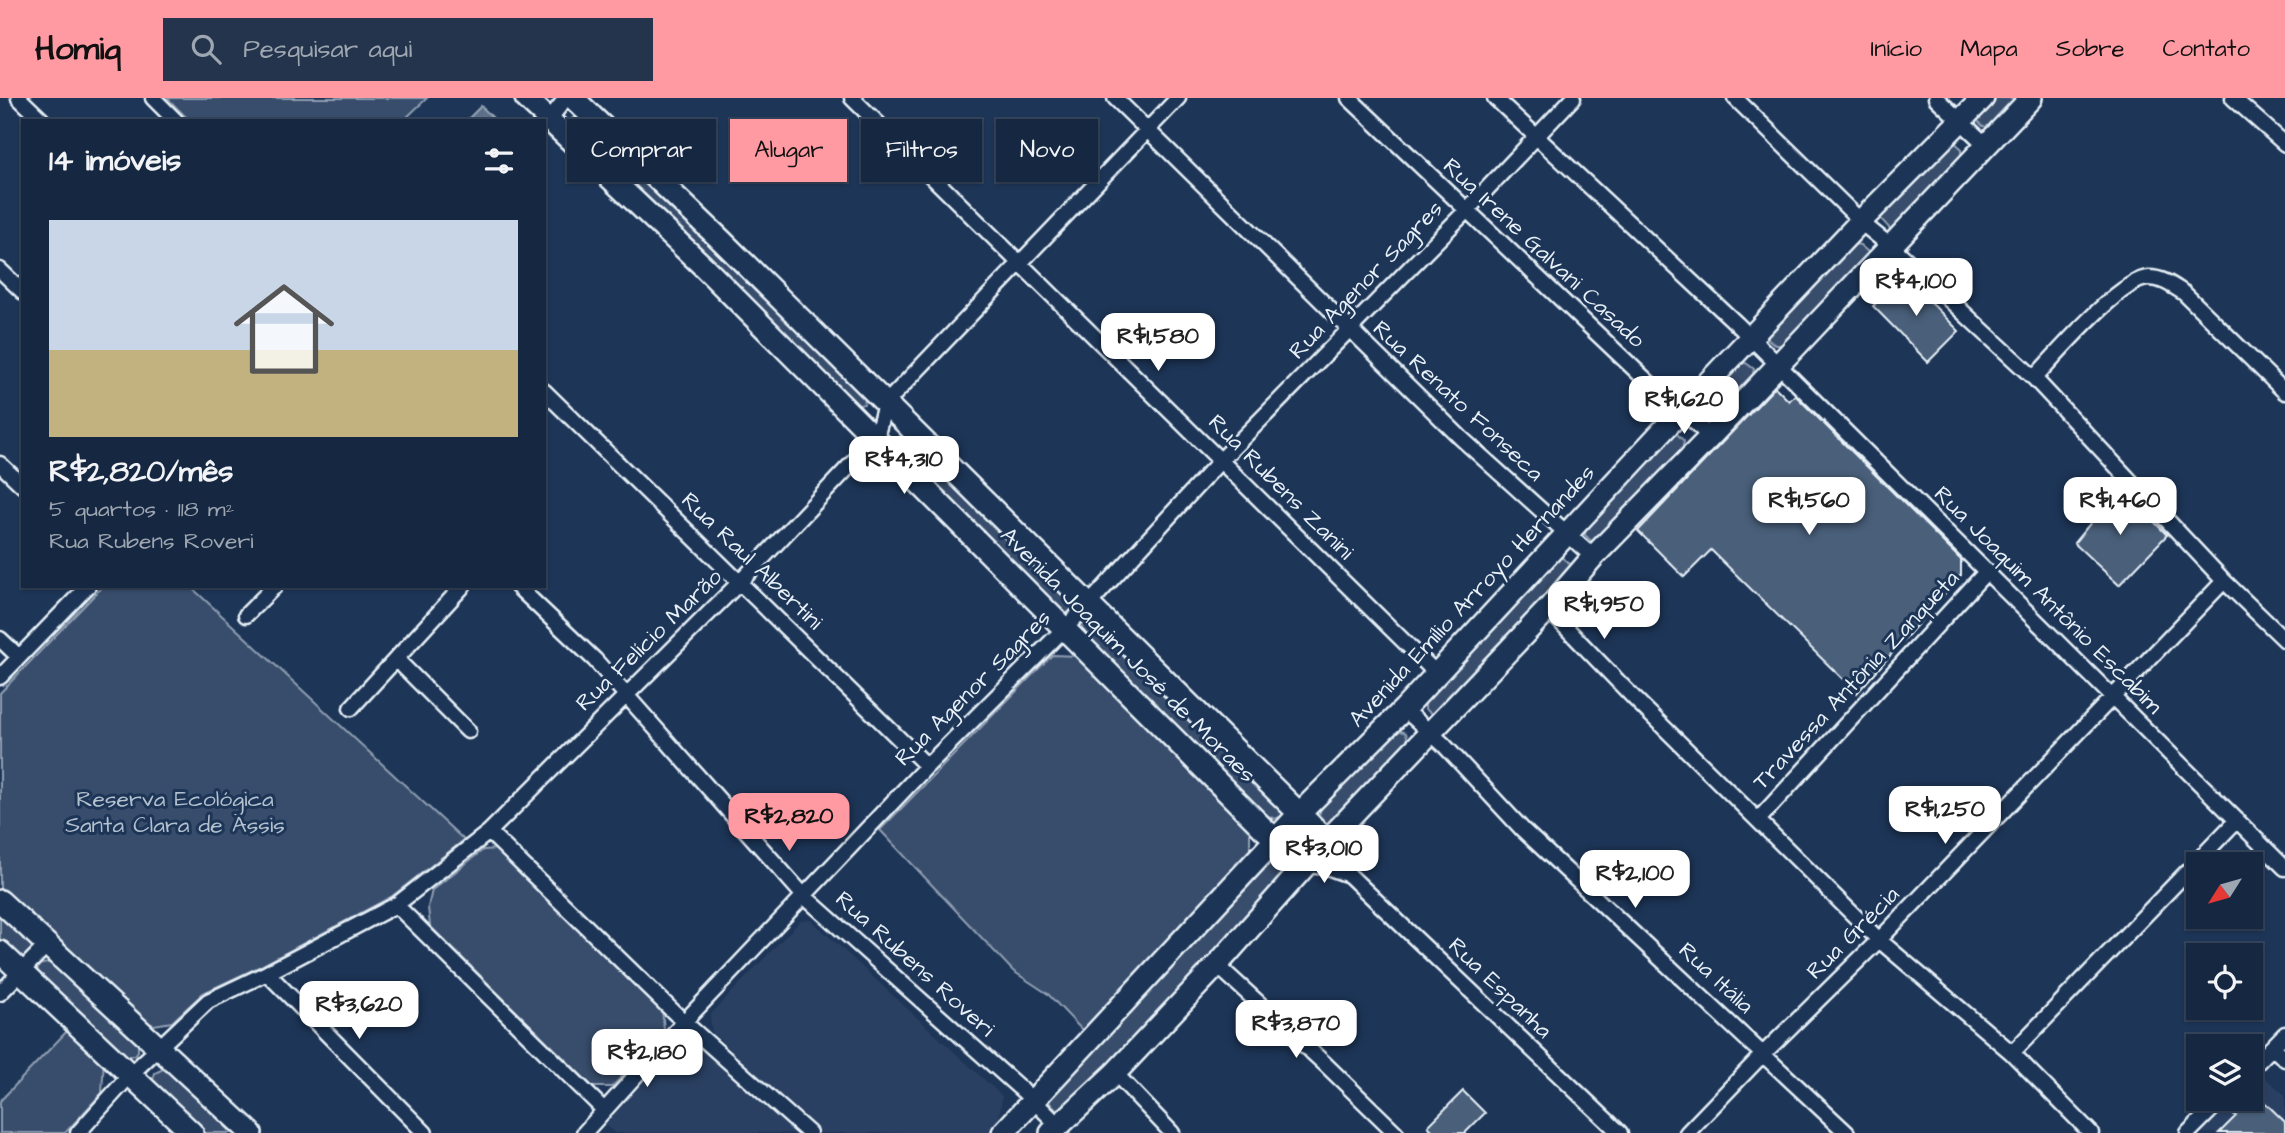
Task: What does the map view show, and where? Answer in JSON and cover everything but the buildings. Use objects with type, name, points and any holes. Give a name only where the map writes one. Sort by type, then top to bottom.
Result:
[{"type":"main road","name":"Avenida Joaquim José de Moraes","points":[[526,98],[544,119]]},
{"type":"main road","name":"Avenida Joaquim José de Moraes","points":[[573,98],[722,241],[1301,812],[1327,841]]},
{"type":"main road","name":"Avenida Emílio Arroyo Hernandes","points":[[1003,1133],[1301,812],[1404,709],[1861,221],[1983,98]]},
{"type":"main road","points":[[1055,1129],[1115,1073],[1217,965],[1327,841],[1548,609],[1592,557],[2031,98]]},
{"type":"main road","name":"Avenida Joaquim José de Moraes","points":[[547,123],[702,265],[1064,629],[1277,840],[1306,864]]},
{"type":"main road","points":[[0,901],[251,1133]]},
{"type":"main road","points":[[0,952],[192,1133]]},
{"type":"street","points":[[19,98],[41,119]]},
{"type":"street","points":[[153,98],[174,119]]},
{"type":"street","points":[[547,123],[566,98]]},
{"type":"street","name":"Rua Rubens Zanini","points":[[852,98],[1437,674]]},
{"type":"street","name":"Rua Renato Fonseca","points":[[1115,98],[1461,438],[1592,557]]},
{"type":"street","name":"Rua Felício Marão","points":[[78,1133],[131,1074],[208,1001],[396,905],[489,832],[741,582],[876,438],[885,404],[1178,98]]},
{"type":"street","name":"Rua Irene Galvani Casado","points":[[1349,98],[1665,398],[1710,436]]},
{"type":"street","name":"Rua Joaquim Antônio Escabim","points":[[1495,98],[1737,324],[2285,868]]},
{"type":"street","name":"Rua Agenor Sagres","points":[[584,1133],[684,1021],[927,766],[1089,604],[1221,460],[1573,98]]},
{"type":"street","points":[[1735,98],[1861,221],[2034,378],[2224,581],[2285,640]]},
{"type":"street","points":[[1936,98],[1986,145]]},
{"type":"street","points":[[2233,98],[2285,144]]},
{"type":"street","points":[[0,270],[21,290]]},
{"type":"street","points":[[2034,378],[2114,297],[2130,285],[2146,278],[2164,280],[2184,293],[2285,393]]},
{"type":"street","name":"Rua Raul Albertini","points":[[546,393],[927,766]]},
{"type":"street","points":[[0,464],[21,484]]},
{"type":"street","name":"Travessa Antônia Zanqueta","points":[[1758,820],[1987,571]]},
{"type":"street","name":"Rua Grécia","points":[[1688,1133],[1764,1053],[1879,940],[2224,581]]},
{"type":"street","points":[[0,677],[86,588]]},
{"type":"street","points":[[246,615],[273,588]]},
{"type":"street","points":[[351,708],[461,588]]},
{"type":"street","name":"Rua Rubens Roveri","points":[[519,588],[595,660],[804,896],[1033,1100],[1055,1129]]},
{"type":"street","points":[[1548,609],[1635,699],[1879,940],[2011,1053],[2091,1133]]},
{"type":"street","points":[[0,639],[19,657]]},
{"type":"street","points":[[396,659],[468,731]]},
{"type":"street","name":"Rua Itália","points":[[1404,709],[1523,830],[1847,1133]]},
{"type":"street","points":[[2011,1053],[2237,820]]},
{"type":"street","points":[[489,832],[684,1021],[810,1133]]},
{"type":"street","name":"Rua Espanha","points":[[1327,841],[1338,853],[1349,875],[1620,1133]]},
{"type":"street","name":"Rua Espanha","points":[[1306,864],[1327,867],[1349,875]]},
{"type":"street","points":[[396,905],[604,1110]]},
{"type":"street","points":[[0,993],[46,946]]},
{"type":"street","points":[[1217,965],[1396,1133]]},
{"type":"street","points":[[267,973],[425,1133]]},
{"type":"street","points":[[2263,1058],[2285,1034]]},
{"type":"street","points":[[2273,1048],[2285,1059]]},
{"type":"street","points":[[1115,1073],[1172,1133]]},
{"type":"street","points":[[2188,1133],[2210,1111]]},
{"type":"shaded area","points":[[481,106],[494,119],[468,119]]},
{"type":"shaded area","points":[[811,920],[1002,1096],[999,1121],[988,1133],[818,1133],[712,1032],[710,1015],[800,921]]},
{"type":"shaded area","points":[[698,1042],[795,1133],[615,1133],[605,1124],[678,1043]]},
{"type":"shaded area","points":[[2263,1077],[2285,1095],[2285,1133],[2202,1133],[2223,1111],[2263,1111]]},
{"type":"green space","points":[[167,98],[427,98],[405,119],[188,119]]},
{"type":"green space","points":[[1992,98],[2021,98],[1992,128],[1983,126],[1977,120],[1978,112]]},
{"type":"green space","points":[[1954,142],[1961,148],[1961,157],[1897,228],[1890,229],[1881,219],[1882,213]]},
{"type":"green space","points":[[625,182],[647,182],[866,395],[864,404],[855,406]]},
{"type":"green space","points":[[1849,243],[1860,245],[1868,252],[1866,260],[1783,345],[1775,345],[1768,339],[1768,331]]},
{"type":"green space","points":[[1746,363],[1754,369],[1752,379],[1710,422],[1703,424],[1695,416],[1696,410],[1737,364]]},
{"type":"green space","points":[[1676,433],[1684,441],[1682,451],[1593,543],[1585,535],[1586,524],[1667,436]]},
{"type":"green space","points":[[903,436],[1074,600],[1077,608],[1071,615],[1062,612],[894,445],[899,437]]},
{"type":"green space","points":[[1561,557],[1570,564],[1569,576],[1442,711],[1432,714],[1425,709],[1425,699],[1550,562]]},
{"type":"green space","name":"Reserva Ecológica Santa Clara de Assis","points":[[101,588],[192,588],[464,840],[391,897],[263,965],[203,993],[172,1022],[154,1025],[137,1020],[51,940],[0,887],[0,693]]},
{"type":"green space","points":[[1092,621],[1284,812],[1282,816],[1275,819],[1268,816],[1083,637],[1083,625]]},
{"type":"green space","points":[[1052,655],[1079,656],[1250,827],[1250,853],[1083,1031],[1048,994],[1013,971],[880,830]]},
{"type":"green space","points":[[1399,730],[1406,733],[1409,743],[1328,825],[1319,815],[1322,806],[1391,733]]},
{"type":"green space","points":[[1303,831],[1314,843],[1307,850],[1302,850],[1295,843],[1295,838]]},
{"type":"green space","points":[[497,849],[662,1009],[664,1030],[612,1087],[593,1087],[430,926],[428,907],[432,890],[483,850]]},
{"type":"green space","points":[[1275,859],[1285,865],[1287,873],[1110,1069],[1061,1111],[1053,1107],[1049,1095],[1269,861]]},
{"type":"green space","points":[[0,912],[31,943],[32,952],[26,958],[21,959],[0,943]]},
{"type":"green space","points":[[51,962],[138,1042],[135,1055],[124,1057],[36,975],[39,965]]},
{"type":"green space","points":[[70,1028],[104,1059],[102,1093],[65,1133],[0,1133],[0,1101]]},
{"type":"green space","points":[[163,1069],[171,1073],[232,1133],[201,1133],[152,1083],[155,1073]]}]
